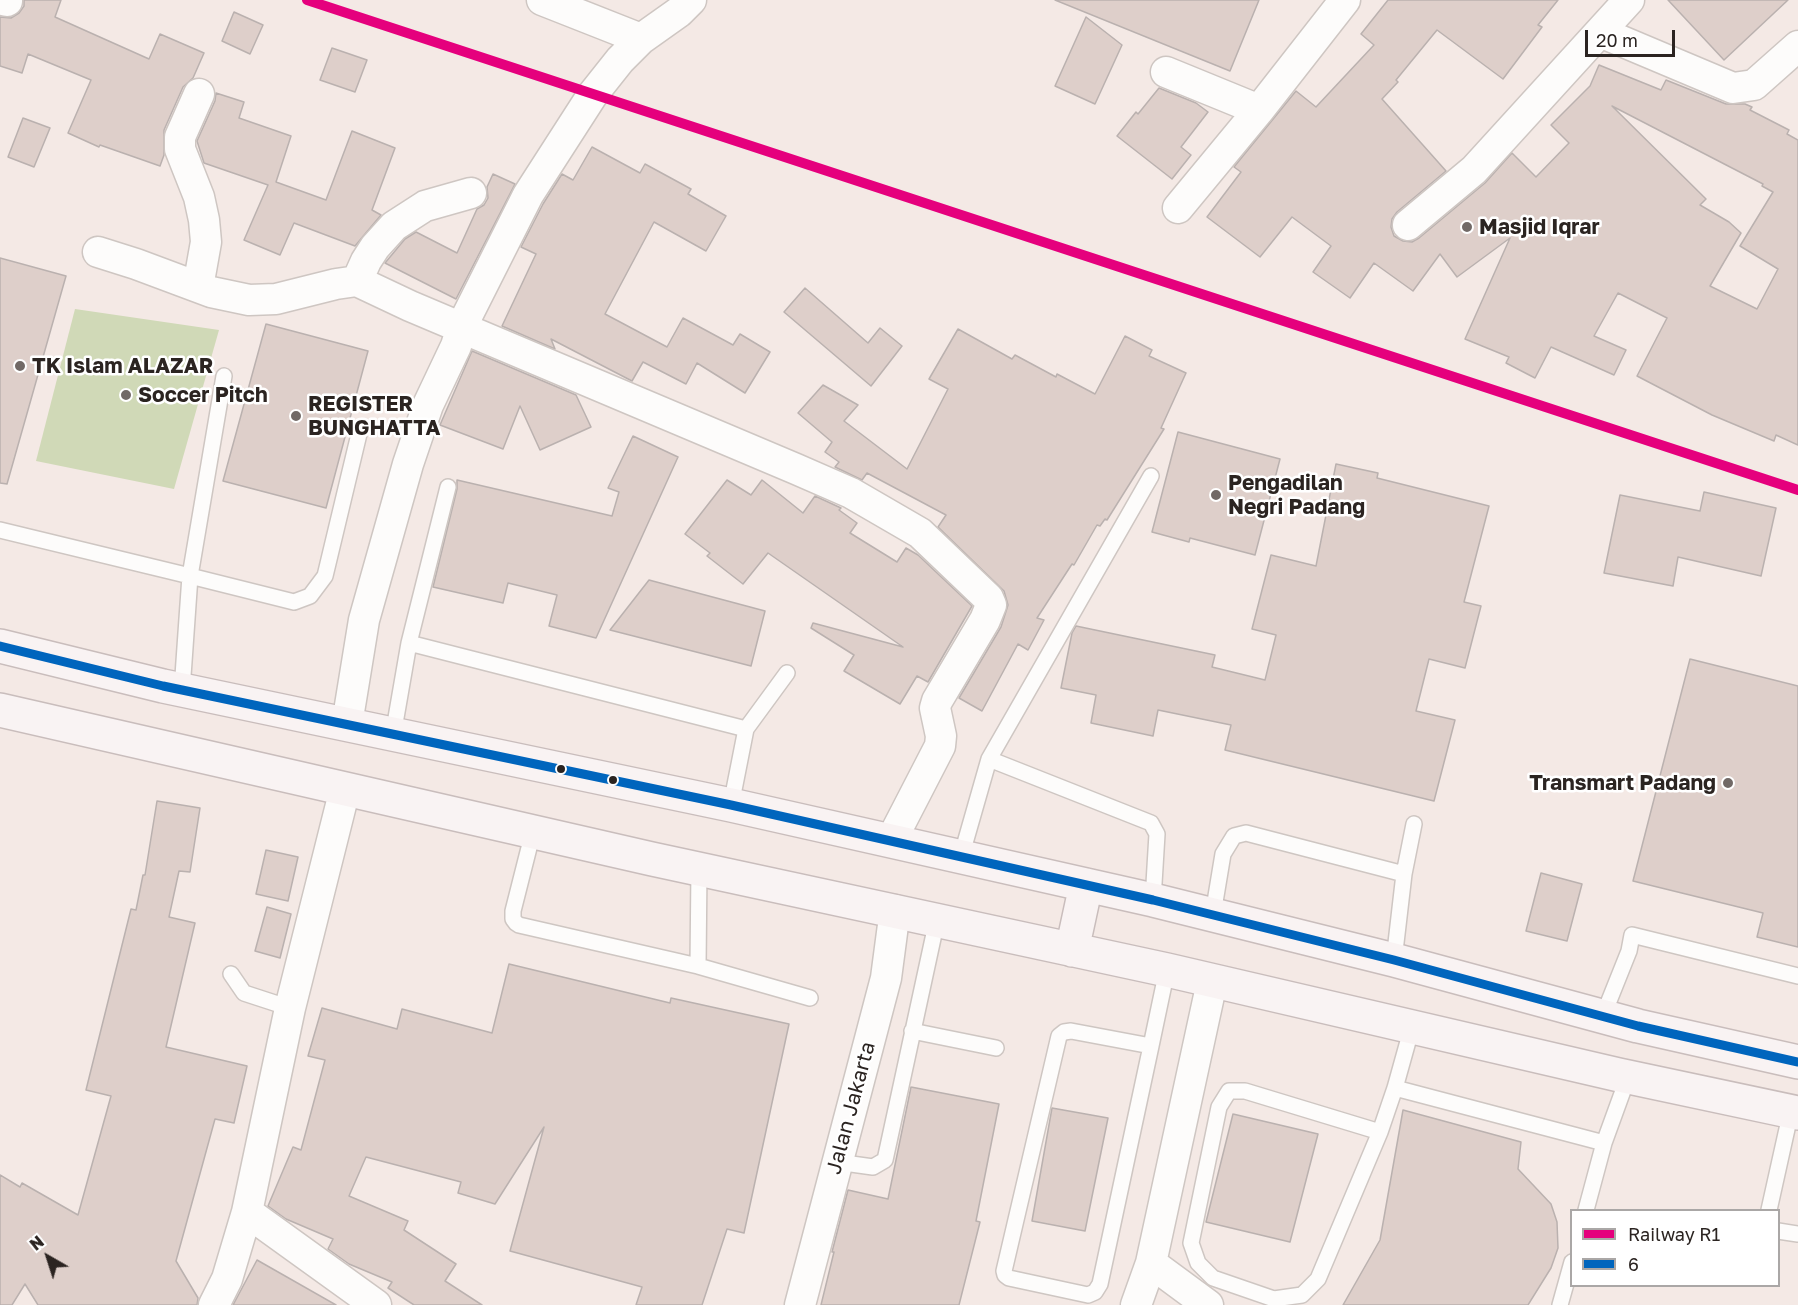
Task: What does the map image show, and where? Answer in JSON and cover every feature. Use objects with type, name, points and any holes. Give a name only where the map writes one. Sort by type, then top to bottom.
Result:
[{"type":"main road","points":[[0,646],[173,688],[730,805],[1153,900],[1394,960],[1638,1026],[1798,1062]]},
{"type":"main road","points":[[0,710],[533,832],[1167,970],[1628,1077],[1795,1112]]},
{"type":"main road","points":[[1072,950],[1086,885]]},
{"type":"street","points":[[542,0],[641,39]]},
{"type":"street","points":[[347,724],[364,620],[408,464],[428,405],[456,346],[462,326],[528,195],[593,94],[620,60],[641,39],[679,12],[691,0]]},
{"type":"street","points":[[1178,208],[1259,110],[1345,0]]},
{"type":"street","points":[[1408,225],[1474,170],[1629,0]]},
{"type":"street","points":[[1600,32],[1733,88],[1754,85],[1796,52]]},
{"type":"street","points":[[1166,72],[1259,110]]},
{"type":"street","points":[[198,287],[206,242],[204,220],[199,197],[180,149],[180,137],[199,94]]},
{"type":"street","points":[[357,280],[366,261],[394,226],[425,206],[471,193]]},
{"type":"street","points":[[98,252],[211,292],[249,300],[276,299],[357,280],[410,306],[462,326],[851,493],[920,533],[988,598],[991,605],[990,611],[937,701],[935,708],[941,736],[935,758],[891,841]]},
{"type":"street","points":[[214,1305],[227,1279],[247,1212],[290,1008],[345,789]]},
{"type":"street","name":"Jalan Jakarta","points":[[800,1305],[886,978],[895,910]]},
{"type":"street","points":[[1136,1305],[1151,1263],[1212,982]]},
{"type":"street","points":[[247,1212],[376,1305]]},
{"type":"street","points":[[1151,1263],[1208,1305]]},
{"type":"lane","points":[[173,688],[224,376]]},
{"type":"lane","points":[[0,530],[294,602],[310,596],[324,576],[359,434]]},
{"type":"lane","points":[[961,856],[988,759],[1150,476]]},
{"type":"lane","points":[[393,735],[409,643],[448,487]]},
{"type":"lane","points":[[409,643],[746,729]]},
{"type":"lane","points":[[730,805],[746,729],[787,673]]},
{"type":"lane","points":[[988,759],[1151,823],[1157,834],[1153,900]]},
{"type":"lane","points":[[1394,960],[1404,874],[1414,824]]},
{"type":"lane","points":[[533,832],[513,911],[513,919],[519,925],[698,966],[810,998]]},
{"type":"lane","points":[[1213,914],[1223,854],[1234,836],[1246,832],[1404,874]]},
{"type":"lane","points":[[698,966],[699,869]]},
{"type":"lane","points":[[837,1162],[873,1167],[885,1160],[937,920]]},
{"type":"lane","points":[[1603,1016],[1629,951],[1632,936],[1798,976]]},
{"type":"lane","points":[[1151,1046],[1071,1031],[1059,1036],[1004,1270],[1005,1275],[1009,1278],[1088,1295],[1095,1292],[1100,1284],[1151,1046],[1167,970]]},
{"type":"lane","points":[[231,974],[244,993],[290,1008]]},
{"type":"lane","points":[[1380,1132],[1245,1091],[1229,1091],[1219,1107],[1191,1243],[1198,1263],[1213,1278],[1274,1299],[1302,1295],[1318,1279],[1380,1132],[1412,1027]]},
{"type":"lane","points":[[912,1031],[996,1048]]},
{"type":"lane","points":[[1586,1209],[1604,1143],[1628,1077]]},
{"type":"lane","points":[[1395,1088],[1604,1143]]},
{"type":"lane","points":[[1769,1209],[1795,1112]]},
{"type":"lane","points":[[1780,1232],[1798,1234]]},
{"type":"lane","points":[[1560,1305],[1570,1269]]},
{"type":"green space","name":"Soccer Pitch","points":[[75,309],[219,330],[174,489],[36,461]]},
{"type":"building","points":[[24,0],[61,0],[55,17],[149,59],[160,34],[204,53],[193,78],[183,87],[164,130],[164,155],[160,166],[100,145],[99,147],[68,133],[91,80],[28,54],[22,73],[0,66],[0,17],[11,18],[19,13],[24,6]]},
{"type":"building","points":[[1055,0],[1259,0],[1230,71]]},
{"type":"building","points":[[1388,0],[1558,0],[1538,25],[1542,27],[1503,79],[1437,30],[1396,80],[1398,82],[1382,99],[1446,171],[1397,212],[1392,219],[1391,227],[1394,236],[1403,241],[1412,242],[1419,238],[1485,183],[1512,153],[1536,177],[1569,143],[1551,125],[1590,86],[1599,65],[1661,90],[1666,80],[1726,104],[1745,104],[1752,107],[1750,110],[1789,130],[1787,134],[1798,140],[1798,445],[1776,435],[1774,441],[1712,415],[1637,376],[1667,318],[1618,293],[1594,336],[1626,350],[1614,375],[1551,347],[1535,378],[1506,363],[1509,357],[1465,339],[1510,238],[1457,277],[1440,254],[1413,291],[1374,263],[1350,298],[1313,272],[1331,246],[1292,217],[1260,257],[1207,217],[1241,172],[1234,167],[1296,91],[1316,107],[1374,45],[1361,34]],"holes":[[[1612,106],[1763,184],[1762,186],[1773,192],[1740,246],[1778,269],[1757,309],[1710,286],[1741,233],[1729,222],[1700,205],[1706,199]]]},
{"type":"building","points":[[1668,0],[1788,0],[1724,60]]},
{"type":"building","points":[[234,12],[263,25],[250,54],[222,41]]},
{"type":"building","points":[[1086,17],[1122,45],[1095,104],[1055,86]]},
{"type":"building","points":[[332,48],[367,60],[355,92],[320,80]]},
{"type":"building","points":[[1159,88],[1196,103],[1208,112],[1181,147],[1191,155],[1172,179],[1117,136]]},
{"type":"building","points":[[216,93],[244,102],[239,118],[291,136],[276,182],[326,200],[352,131],[395,148],[372,210],[381,215],[355,246],[294,223],[280,255],[244,240],[268,185],[204,163],[197,141],[215,101]]},
{"type":"building","points":[[23,118],[50,128],[34,167],[8,157]]},
{"type":"building","points":[[592,147],[640,173],[645,164],[691,189],[688,194],[726,216],[706,251],[654,222],[605,314],[667,347],[683,318],[733,345],[740,334],[770,352],[745,393],[697,363],[686,384],[643,362],[632,381],[551,339],[555,349],[502,326],[536,254],[521,247],[543,204],[562,174],[573,180]]},
{"type":"building","points":[[493,174],[515,184],[456,299],[385,263],[405,239],[416,232],[457,253],[477,209],[484,205],[488,198],[487,187]]},
{"type":"building","name":"TK Islam ALAZAR","points":[[0,258],[66,276],[7,484],[0,483]]},
{"type":"building","points":[[805,288],[868,343],[880,328],[902,346],[871,386],[784,312]]},
{"type":"building","name":"REGISTER BUNGHATTA","points":[[266,324],[368,351],[326,508],[223,481]]},
{"type":"building","points":[[958,329],[1012,359],[1015,355],[1056,377],[1057,374],[1095,394],[1125,336],[1152,350],[1149,356],[1186,373],[1161,428],[1164,429],[1107,520],[1105,519],[1100,526],[1097,525],[1074,565],[1072,564],[1037,618],[1044,620],[1028,650],[1018,644],[982,711],[959,698],[1001,627],[1008,605],[1004,591],[938,527],[946,515],[867,473],[862,480],[835,467],[839,462],[825,452],[832,442],[798,413],[823,385],[858,405],[844,421],[907,469],[948,389],[929,379]]},
{"type":"building","points":[[472,351],[576,395],[591,427],[540,450],[520,406],[503,449],[440,425]]},
{"type":"building","name":"Pengadilan Negri Padang","points":[[1178,432],[1280,459],[1255,555],[1190,538],[1189,542],[1152,532]]},
{"type":"building","points":[[633,436],[678,457],[596,638],[549,626],[557,595],[508,583],[503,603],[433,587],[457,489],[457,480],[612,516],[619,492],[608,488]]},
{"type":"building","points":[[1336,464],[1378,473],[1377,478],[1489,506],[1464,602],[1481,606],[1465,668],[1429,659],[1416,711],[1455,720],[1434,801],[1225,750],[1231,725],[1158,710],[1153,736],[1091,723],[1096,695],[1061,688],[1072,633],[1076,626],[1215,655],[1212,667],[1265,680],[1276,635],[1252,629],[1271,555],[1316,566]]},
{"type":"building","points":[[727,480],[751,495],[762,480],[803,513],[815,496],[841,508],[839,510],[857,523],[850,533],[897,562],[906,548],[918,555],[972,606],[928,682],[917,676],[900,704],[844,671],[854,655],[811,628],[813,623],[903,647],[768,553],[743,584],[707,556],[710,553],[685,534]]},
{"type":"building","points":[[1704,492],[1776,508],[1761,576],[1678,557],[1673,586],[1604,573],[1620,495],[1700,511]]},
{"type":"building","points":[[649,580],[765,611],[751,666],[610,630]]},
{"type":"building","name":"Transmart Padang","points":[[1690,659],[1798,686],[1798,947],[1757,937],[1763,913],[1633,881]]},
{"type":"building","points":[[157,801],[200,808],[190,872],[179,871],[169,917],[195,923],[166,1047],[247,1066],[234,1123],[215,1119],[176,1261],[198,1298],[197,1305],[38,1305],[25,1284],[12,1305],[0,1305],[0,1175],[20,1187],[22,1183],[78,1215],[111,1096],[86,1090],[131,909],[136,910],[143,875],[145,875]]},
{"type":"building","points":[[266,850],[298,857],[288,901],[256,894]]},
{"type":"building","points":[[1541,873],[1582,884],[1567,941],[1526,931]]},
{"type":"building","points":[[267,907],[291,914],[280,958],[255,951]]},
{"type":"building","points":[[509,964],[670,1003],[671,998],[789,1024],[744,1233],[727,1229],[702,1305],[636,1305],[642,1287],[510,1251],[544,1127],[495,1204],[458,1193],[461,1182],[366,1157],[349,1196],[408,1221],[404,1230],[456,1264],[445,1281],[482,1305],[414,1305],[388,1288],[392,1282],[349,1264],[328,1249],[333,1239],[286,1219],[268,1206],[293,1147],[301,1150],[325,1060],[308,1056],[322,1008],[397,1029],[402,1009],[492,1033]]},
{"type":"building","points":[[911,1087],[999,1104],[976,1221],[980,1222],[959,1305],[821,1305],[848,1190],[888,1199]]},
{"type":"building","points":[[1052,1108],[1108,1118],[1085,1231],[1032,1221]]},
{"type":"building","points":[[1403,1110],[1521,1142],[1518,1169],[1551,1204],[1557,1222],[1558,1248],[1551,1268],[1528,1305],[1343,1305],[1380,1240]]},
{"type":"building","points":[[1233,1114],[1318,1134],[1290,1242],[1206,1222]]},
{"type":"building","points":[[257,1260],[336,1305],[233,1305]]},
{"type":"rail line","name":"R1","points":[[307,0],[1798,490]]},
{"type":"transit line","name":"6","points":[[0,646],[163,686],[731,805],[1153,900],[1394,960],[1638,1026],[1798,1062]]},
{"type":"place","name":"Masjid Iqrar","points":[[1467,227]]},
{"type":"place","name":"TK Islam ALAZAR","points":[[20,366]]},
{"type":"place","name":"Soccer Pitch","points":[[126,395]]},
{"type":"place","name":"REGISTER BUNGHATTA","points":[[296,416]]},
{"type":"place","name":"Pengadilan Negri Padang","points":[[1216,495]]},
{"type":"place","name":"Transmart Padang","points":[[1728,783]]}]
